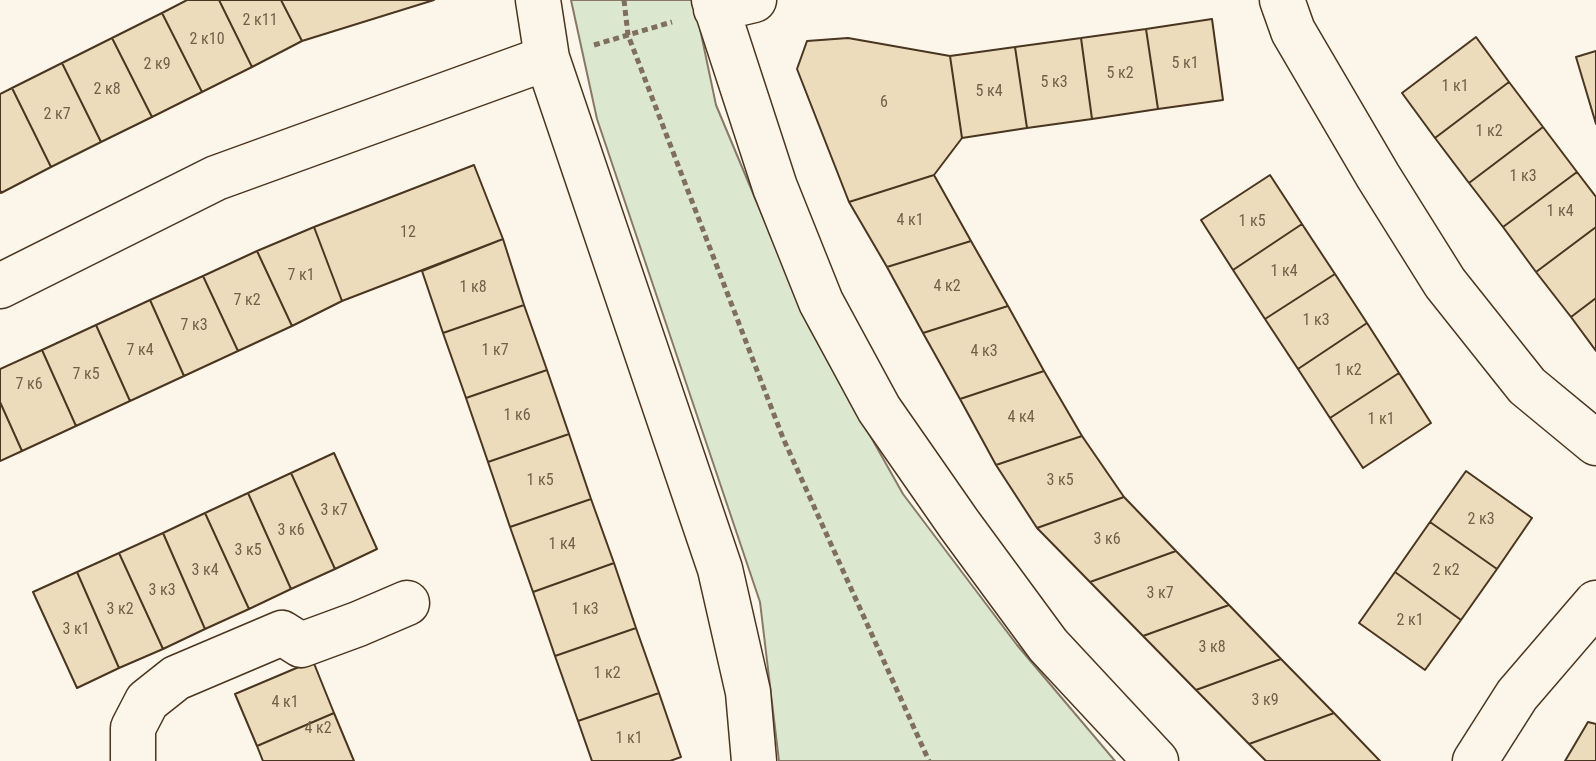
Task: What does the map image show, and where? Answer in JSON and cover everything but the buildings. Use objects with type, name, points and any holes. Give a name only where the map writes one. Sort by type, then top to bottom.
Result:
[{"type":"street","points":[[538,0],[547,58],[720,569],[748,692],[754,761]]},
{"type":"street","points":[[1282,0],[1293,31],[1445,283],[1527,386],[1596,443]]},
{"type":"street","points":[[728,3],[775,187],[821,302],[879,409],[1048,645],[1156,761]]},
{"type":"street","points":[[0,286],[216,178],[547,58]]},
{"type":"street","points":[[133,761],[133,728],[147,701],[176,678],[282,633],[301,645],[407,603]]},
{"type":"street","points":[[1475,761],[1517,695],[1596,603]]},
{"type":"path","points":[[624,0],[628,35],[783,438],[929,761]]},
{"type":"path","points":[[547,58],[728,3]]},
{"type":"green space","points":[[571,0],[694,0],[716,105],[809,327],[903,494],[1017,645],[1115,761],[779,761],[760,602],[597,119]]}]
